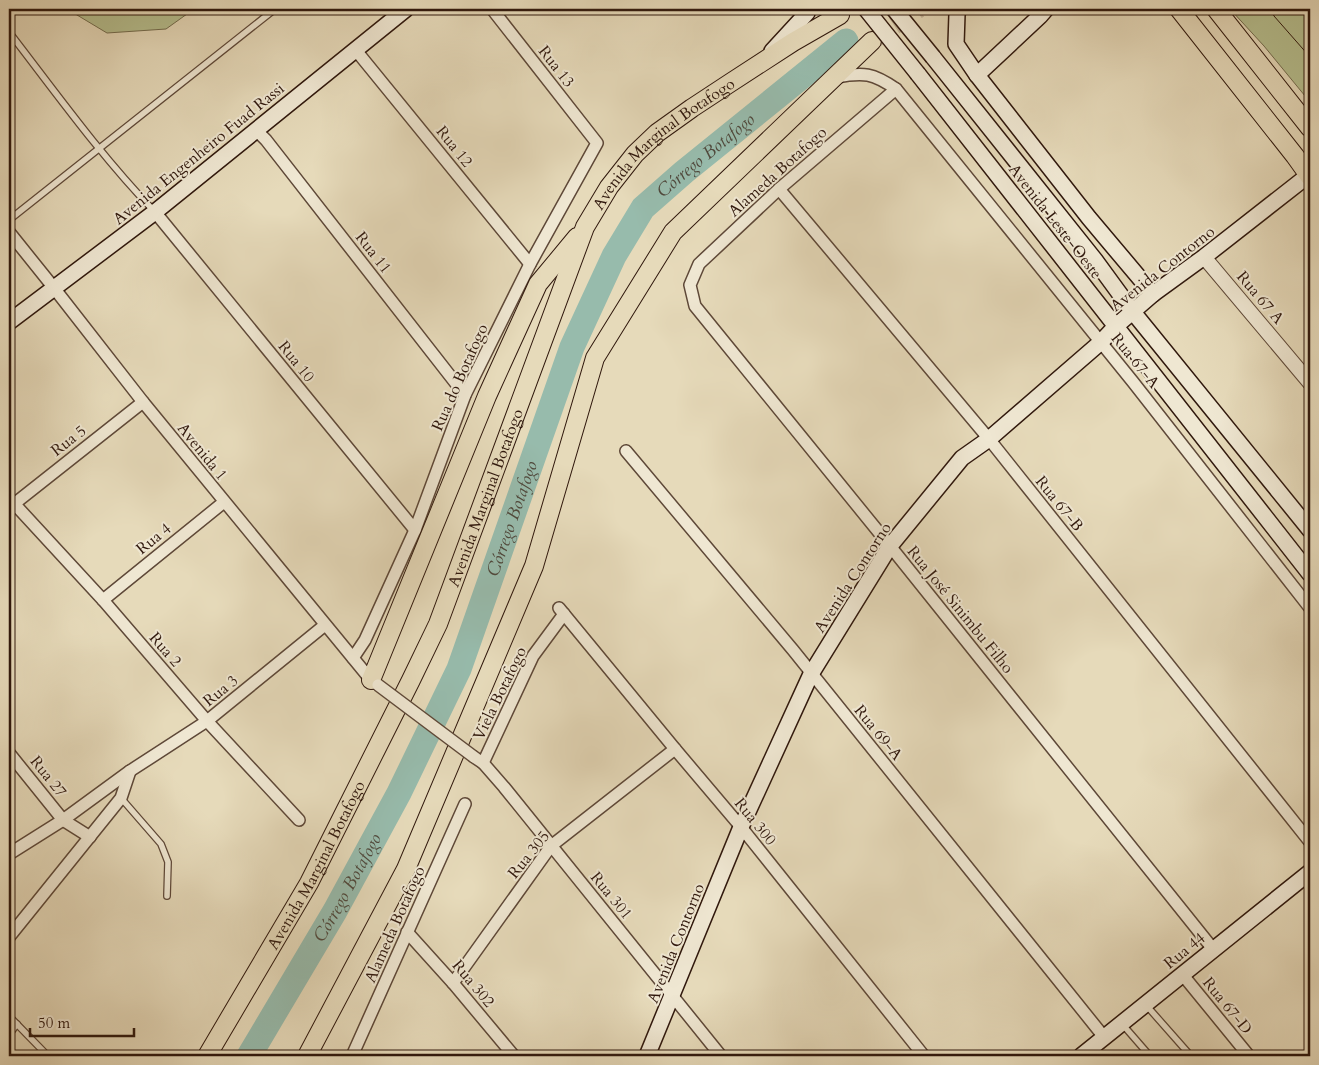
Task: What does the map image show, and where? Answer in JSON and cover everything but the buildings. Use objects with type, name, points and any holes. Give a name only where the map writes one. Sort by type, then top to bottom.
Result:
[{"type":"main road","name":"Avenida Engenheiro Fuad Rassi","points":[[9,322],[155,212],[406,9]]},
{"type":"main road","points":[[764,61],[808,12],[807,9]]},
{"type":"main road","name":"Avenida Leste-Oeste","points":[[866,9],[1310,574]]},
{"type":"main road","name":"Avenida Leste-Oeste","points":[[894,9],[1095,260],[1133,312],[1310,530]]},
{"type":"main road","points":[[959,9],[956,14],[956,44],[976,75],[1089,218],[1153,294]]},
{"type":"main road","points":[[976,75],[1046,9]]},
{"type":"main road","points":[[1179,9],[1310,175]]},
{"type":"main road","points":[[1220,11],[1310,128]]},
{"type":"main road","name":"Avenida Marginal Botafogo","points":[[207,1056],[309,883],[438,624],[585,227],[609,187],[636,154],[657,133],[793,42],[840,15]]},
{"type":"main road","points":[[307,1056],[406,869],[534,566],[595,358],[673,232],[872,41]]},
{"type":"main road","name":"Avenida Contorno","points":[[647,1056],[741,828],[811,674],[890,546],[962,458],[988,439],[1101,342],[1116,326],[1153,294],[1310,175]]},
{"type":"main road","points":[[1089,218],[1095,260]]},
{"type":"main road","points":[[374,683],[487,396],[538,284],[585,227]]},
{"type":"main road","name":"Rua 44","points":[[1080,1056],[1310,872]]},
{"type":"street","name":"Rua 13","points":[[492,9],[597,143]]},
{"type":"street","name":"Rua 12","points":[[355,49],[530,264]]},
{"type":"street","points":[[834,77],[854,74],[869,75],[882,79],[896,89]]},
{"type":"street","name":"Alameda Botafogo","points":[[690,286],[699,264],[779,188],[896,89]]},
{"type":"street","name":"Rua 67-A","points":[[896,89],[1134,382],[1310,608]]},
{"type":"street","name":"Rua 11","points":[[256,130],[266,140],[465,395]]},
{"type":"street","name":"Rua do Botafogo","points":[[353,658],[365,640],[415,530],[465,395],[530,264],[597,143]]},
{"type":"street","name":"Rua 67-B","points":[[779,188],[988,439],[1310,842]]},
{"type":"street","name":"Rua 10","points":[[155,212],[415,530]]},
{"type":"street","name":"Avenida 1","points":[[9,232],[142,402],[374,683],[479,760]]},
{"type":"street","name":"Rua 67 A","points":[[1204,257],[1310,383]]},
{"type":"street","name":"Rua José Sinimbu Filho","points":[[690,286],[695,306],[890,546],[1213,950]]},
{"type":"street","points":[[1134,382],[1150,370]]},
{"type":"street","name":"Rua 5","points":[[11,501],[142,402]]},
{"type":"street","name":"Rua 69-A","points":[[626,451],[811,674],[1104,1037]]},
{"type":"street","name":"Rua 2","points":[[11,501],[103,600],[207,721],[299,820]]},
{"type":"street","name":"Rua 4","points":[[103,600],[224,502]]},
{"type":"street","name":"Rua 300","points":[[562,611],[741,828],[924,1056]]},
{"type":"street","name":"Viela Botafogo","points":[[479,760],[533,656],[562,611]]},
{"type":"street","name":"Rua 3","points":[[9,854],[63,820],[130,771],[207,721],[325,625]]},
{"type":"street","name":"Rua 305","points":[[453,983],[551,846],[674,749]]},
{"type":"street","name":"Rua 27","points":[[9,754],[63,820],[90,838]]},
{"type":"street","name":"Rua 301","points":[[479,760],[504,787],[721,1056]]},
{"type":"street","points":[[9,937],[121,798],[130,771]]},
{"type":"street","name":"Alameda Botafogo","points":[[352,1056],[465,804]]},
{"type":"street","name":"Rua 302","points":[[408,932],[514,1056]]},
{"type":"street","name":"Rua 67-D","points":[[1182,974],[1249,1056]]},
{"type":"lane","points":[[9,220],[275,9]]},
{"type":"lane","points":[[9,32],[99,148],[125,180],[155,212]]},
{"type":"lane","points":[[121,798],[161,844],[168,862],[167,896]]},
{"type":"lane","points":[[1145,1004],[1192,1056]]},
{"type":"lane","points":[[9,1016],[48,1056]]},
{"type":"lane","points":[[1122,1023],[1150,1056]]},
{"type":"lane","points":[[9,1035],[17,1024]]},
{"type":"green space","points":[[67,9],[194,9],[166,29],[107,33]]},
{"type":"green space","points":[[1230,9],[1310,9],[1310,102],[1264,46]]},
{"type":"waterway","name":"Córrego Botafogo","points":[[249,1056],[335,911],[399,793],[459,669],[572,347],[614,256],[643,208],[684,172],[846,41]]},
{"type":"tunnel","points":[[872,41],[919,9]]},
{"type":"tram line","points":[[1271,9],[1274,16],[1310,57]]}]
